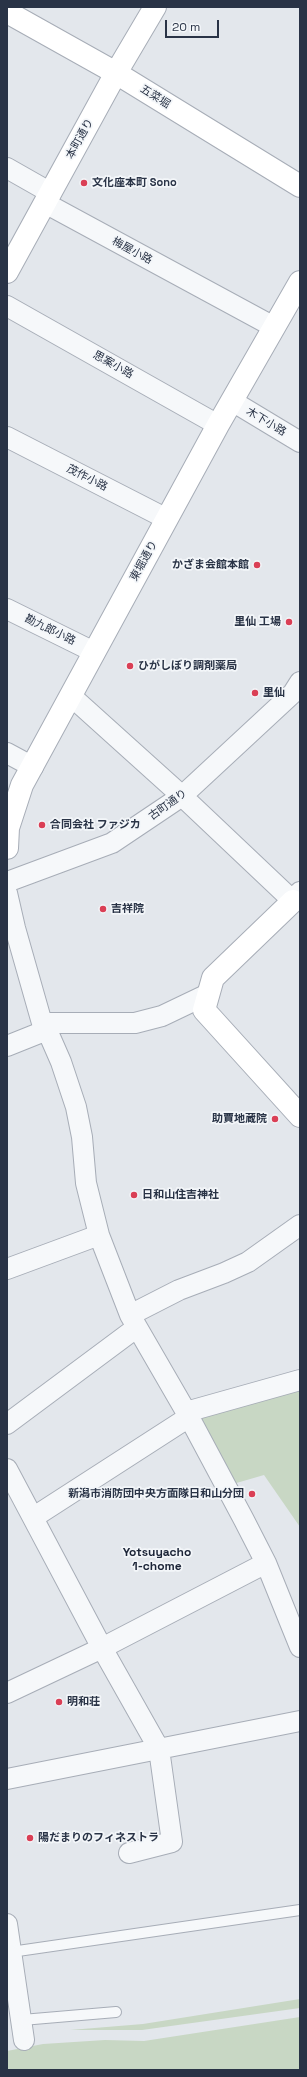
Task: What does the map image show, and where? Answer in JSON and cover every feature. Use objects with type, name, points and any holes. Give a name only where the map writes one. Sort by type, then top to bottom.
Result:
[{"type":"street","name":"本町通り","points":[[7,272],[116,73],[155,7]]},
{"type":"street","name":"五菜堀","points":[[7,12],[116,73],[300,186]]},
{"type":"street","name":"梅屋小路","points":[[7,168],[48,198],[274,327]]},
{"type":"street","name":"東堀通り","points":[[7,848],[8,828],[22,785],[218,425],[300,282]]},
{"type":"street","name":"思案小路","points":[[7,306],[218,425]]},
{"type":"street","name":"木下小路","points":[[232,402],[300,442]]},
{"type":"street","name":"茂作小路","points":[[7,437],[167,518]]},
{"type":"street","name":"勘九郎小路","points":[[7,608],[94,652]]},
{"type":"street","name":"古町通り","points":[[7,882],[112,844],[182,796],[293,693],[300,682]]},
{"type":"street","points":[[71,696],[297,897],[213,978],[204,1010],[300,1116]]},
{"type":"street","points":[[7,753],[32,767]]},
{"type":"street","points":[[7,893],[15,928],[44,1026],[61,1062],[76,1107],[82,1137],[86,1183],[99,1235],[133,1322],[188,1415],[266,1563],[300,1647]]},
{"type":"street","points":[[7,1046],[44,1026],[135,1023],[162,1016],[208,994]]},
{"type":"street","points":[[7,1424],[133,1322],[179,1290],[248,1262],[300,1225]]},
{"type":"street","points":[[7,1269],[99,1235]]},
{"type":"street","points":[[34,1517],[188,1415],[300,1380]]},
{"type":"street","points":[[7,1469],[34,1517],[102,1648],[159,1749],[172,1842],[129,1853]]},
{"type":"street","points":[[7,1693],[102,1648],[266,1563]]},
{"type":"street","points":[[7,1779],[300,1721]]},
{"type":"street","points":[[7,1924],[24,2040]]},
{"type":"lane","points":[[11,1952],[300,1910]]},
{"type":"lane","points":[[22,2020],[116,2012]]},
{"type":"green space","points":[[300,1385],[300,1527],[264,1475],[233,1484],[191,1416]]},
{"type":"green space","points":[[300,1999],[300,2008],[142,2030],[70,2030],[143,2024]]},
{"type":"green space","points":[[300,2017],[300,2070],[7,2070],[7,2051],[43,2044],[105,2040],[144,2041]]},
{"type":"place","name":"文化座本町 Sono","points":[[84,183]]},
{"type":"place","name":"かざま会館本館","points":[[257,565]]},
{"type":"place","name":"里仙 工場","points":[[289,622]]},
{"type":"place","name":"ひがしぼり調剤薬局","points":[[130,666]]},
{"type":"place","name":"里仙","points":[[255,693]]},
{"type":"place","name":"合同会社 ファジカ","points":[[42,825]]},
{"type":"place","name":"吉祥院","points":[[103,909]]},
{"type":"place","name":"助賈地蔵院","points":[[275,1119]]},
{"type":"place","name":"日和山住吉神社","points":[[134,1195]]},
{"type":"place","name":"新潟市消防団中央方面隊日和山分団","points":[[252,1494]]},
{"type":"place","name":"明和荘","points":[[59,1702]]},
{"type":"place","name":"陽だまりのフィネストラ","points":[[30,1838]]},
{"type":"district","name":"Yotsuyacho 1-chome","points":[[157,1560]]}]
